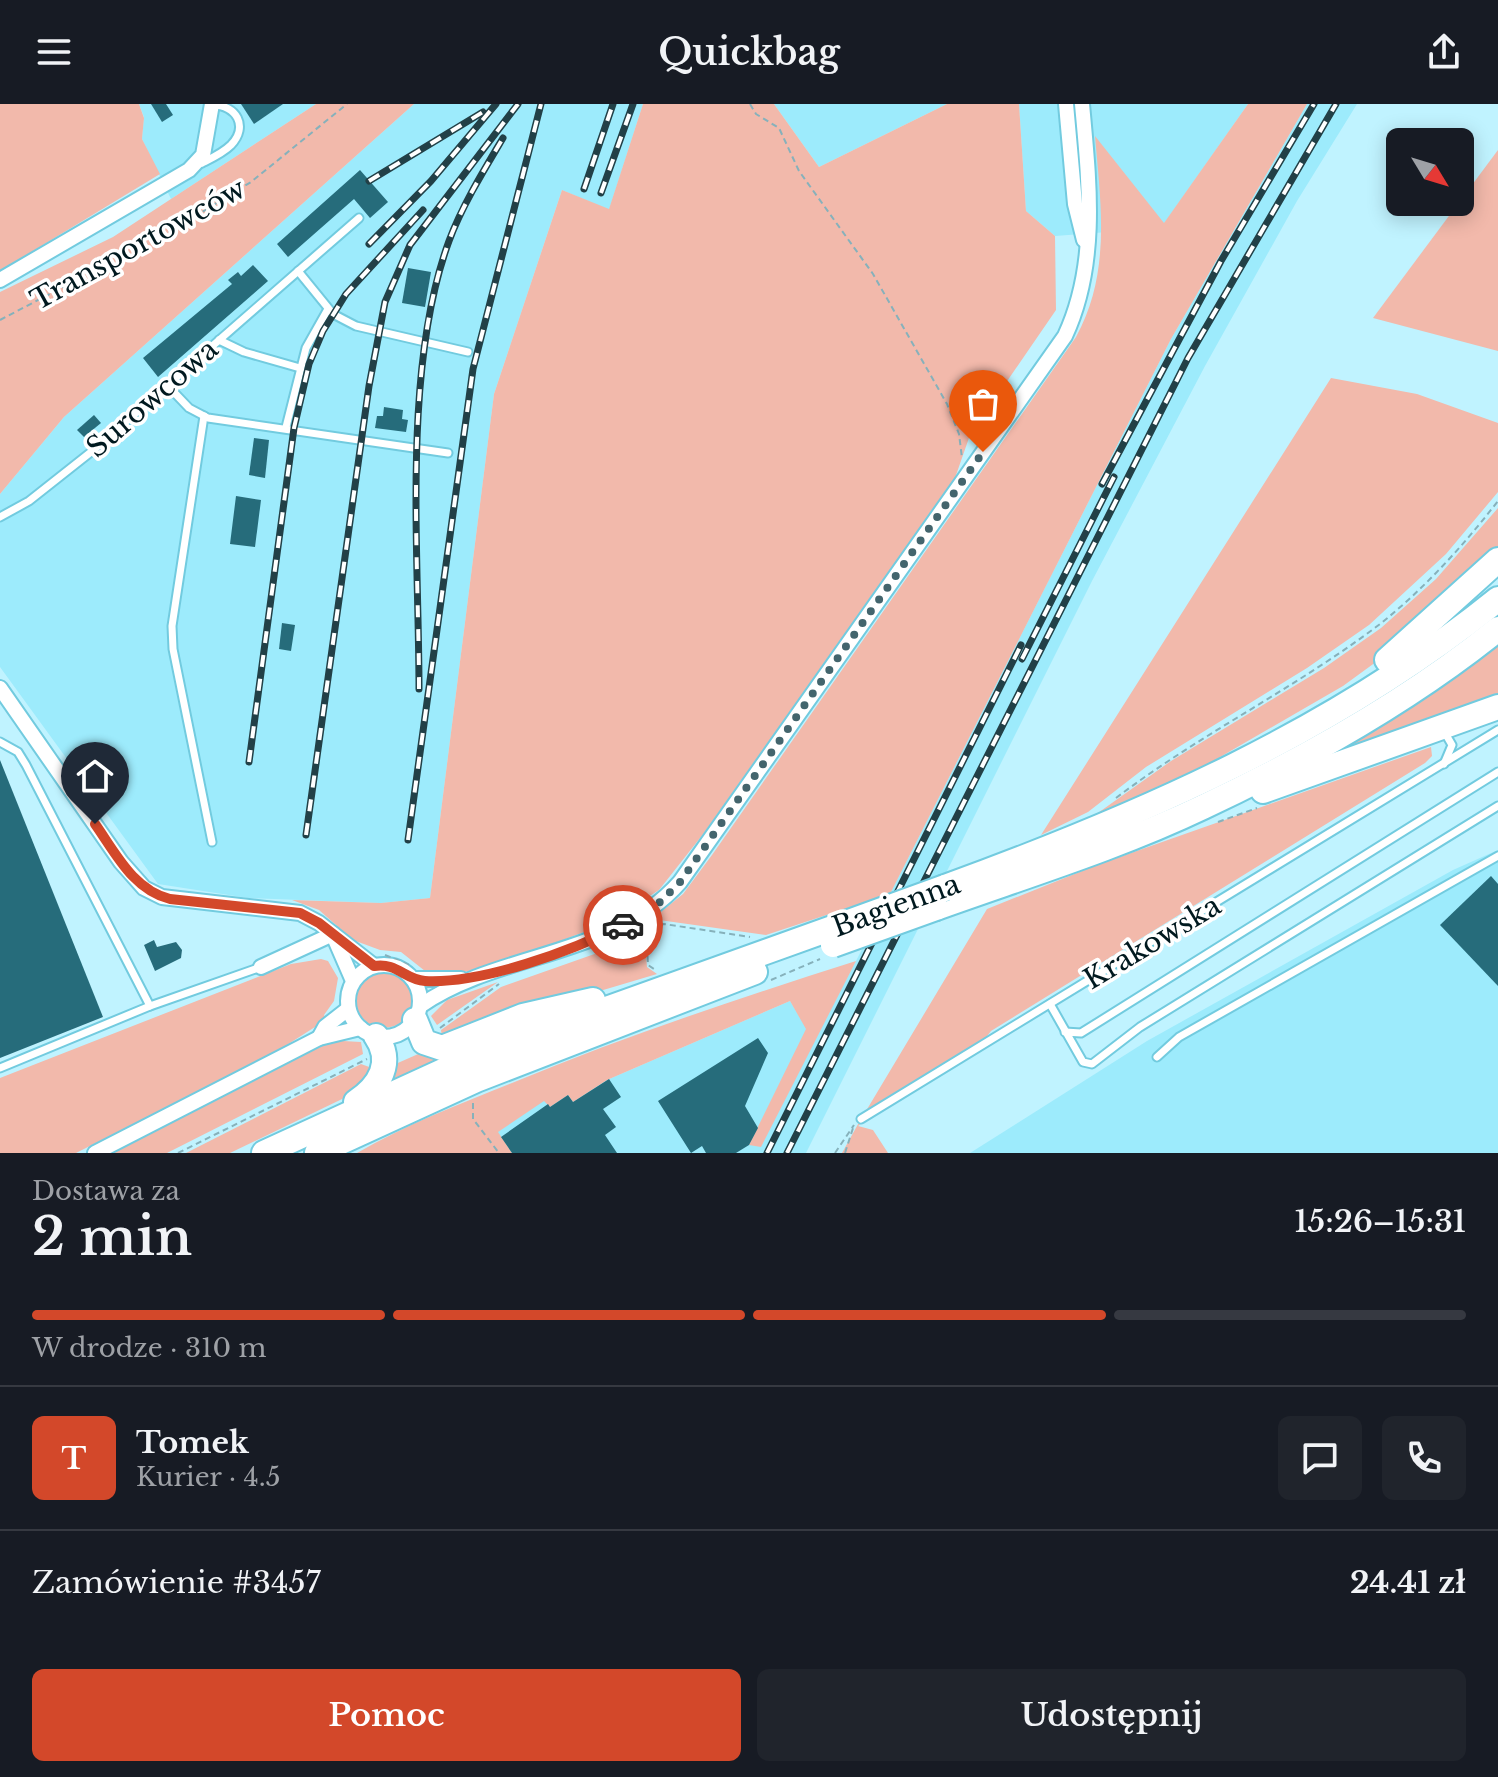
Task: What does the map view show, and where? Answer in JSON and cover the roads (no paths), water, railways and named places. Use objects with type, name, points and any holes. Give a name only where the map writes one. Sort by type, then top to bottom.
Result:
[{"type":"main road","points":[[1305,727],[1416,636],[1498,560]]},
{"type":"main road","name":"Bagienna","points":[[947,898],[973,877],[1147,809],[1305,727],[1395,671],[1498,599]]},
{"type":"main road","name":"Bagienna","points":[[264,1153],[478,1055],[628,999],[947,898],[997,887],[1203,807],[1360,721],[1498,629]]},
{"type":"main road","points":[[1203,807],[1238,800],[1498,707]]},
{"type":"main road","name":"Bagienna","points":[[317,1153],[558,1047],[834,936]]},
{"type":"main road","points":[[424,1024],[436,1048],[447,1047],[523,1016],[593,1000],[628,999]]},
{"type":"main road","points":[[324,1123],[369,1093],[381,1075],[385,1058],[367,1038]]},
{"type":"street","points":[[1066,104],[1075,204],[1086,245]]},
{"type":"street","points":[[353,981],[374,966],[391,965],[414,973],[474,978],[600,936],[636,918],[670,893],[1065,336],[1083,284],[1091,202],[1082,104]]},
{"type":"street","name":"Transportowców","points":[[0,280],[189,170],[203,155],[212,105]]},
{"type":"street","points":[[0,688],[121,862],[144,888],[170,899],[300,913],[374,966]]},
{"type":"street","points":[[261,967],[333,934]]},
{"type":"street","points":[[319,1038],[325,1027],[348,1009],[353,981],[333,934]]},
{"type":"street","points":[[414,973],[424,1024]]},
{"type":"street","points":[[95,1153],[319,1038],[394,1036],[424,1024],[474,978]]},
{"type":"street","points":[[348,1009],[367,1038]]},
{"type":"lane","points":[[189,170],[219,155],[238,136],[240,122],[235,111],[226,105],[212,105]]},
{"type":"lane","name":"Surowcowa","points":[[0,517],[29,501],[168,386],[359,218]]},
{"type":"lane","points":[[298,271],[328,309],[356,326],[468,352]]},
{"type":"lane","points":[[286,427],[300,368],[318,322],[328,309]]},
{"type":"lane","points":[[219,340],[244,352],[300,368]]},
{"type":"lane","points":[[168,386],[189,408],[204,416],[448,453]]},
{"type":"lane","points":[[204,416],[172,626],[173,649],[212,842]]},
{"type":"lane","points":[[1440,728],[1452,745],[1443,766]]},
{"type":"lane","name":"Krakowska","points":[[861,1119],[1498,730]]},
{"type":"lane","points":[[0,742],[18,752],[26,765],[150,1006]]},
{"type":"lane","points":[[1065,1032],[1081,1033],[1498,772]]},
{"type":"lane","points":[[1050,1004],[1083,1062],[1092,1064],[1140,1027],[1498,806]]},
{"type":"lane","points":[[1157,1057],[1179,1037],[1498,856]]},
{"type":"lane","points":[[0,1068],[150,1006],[261,967]]},
{"type":"railway","points":[[369,244],[431,181],[496,104]]},
{"type":"railway","points":[[306,835],[369,386],[385,302],[410,245],[518,104]]},
{"type":"railway","points":[[408,840],[473,369],[541,104]]},
{"type":"railway","points":[[584,189],[613,104]]},
{"type":"railway","points":[[601,193],[633,104]]},
{"type":"railway","points":[[1102,484],[1221,261],[1314,104]]},
{"type":"railway","points":[[787,1153],[1188,358],[1336,104]]},
{"type":"railway","points":[[369,181],[483,112]]},
{"type":"railway","points":[[419,689],[416,462],[424,346],[434,291],[449,241],[467,201],[503,138]]},
{"type":"railway","points":[[249,762],[294,428],[309,364],[323,331],[346,294],[423,210]]},
{"type":"railway","points":[[1022,659],[1114,477]]},
{"type":"railway","points":[[767,1153],[1021,645]]}]
